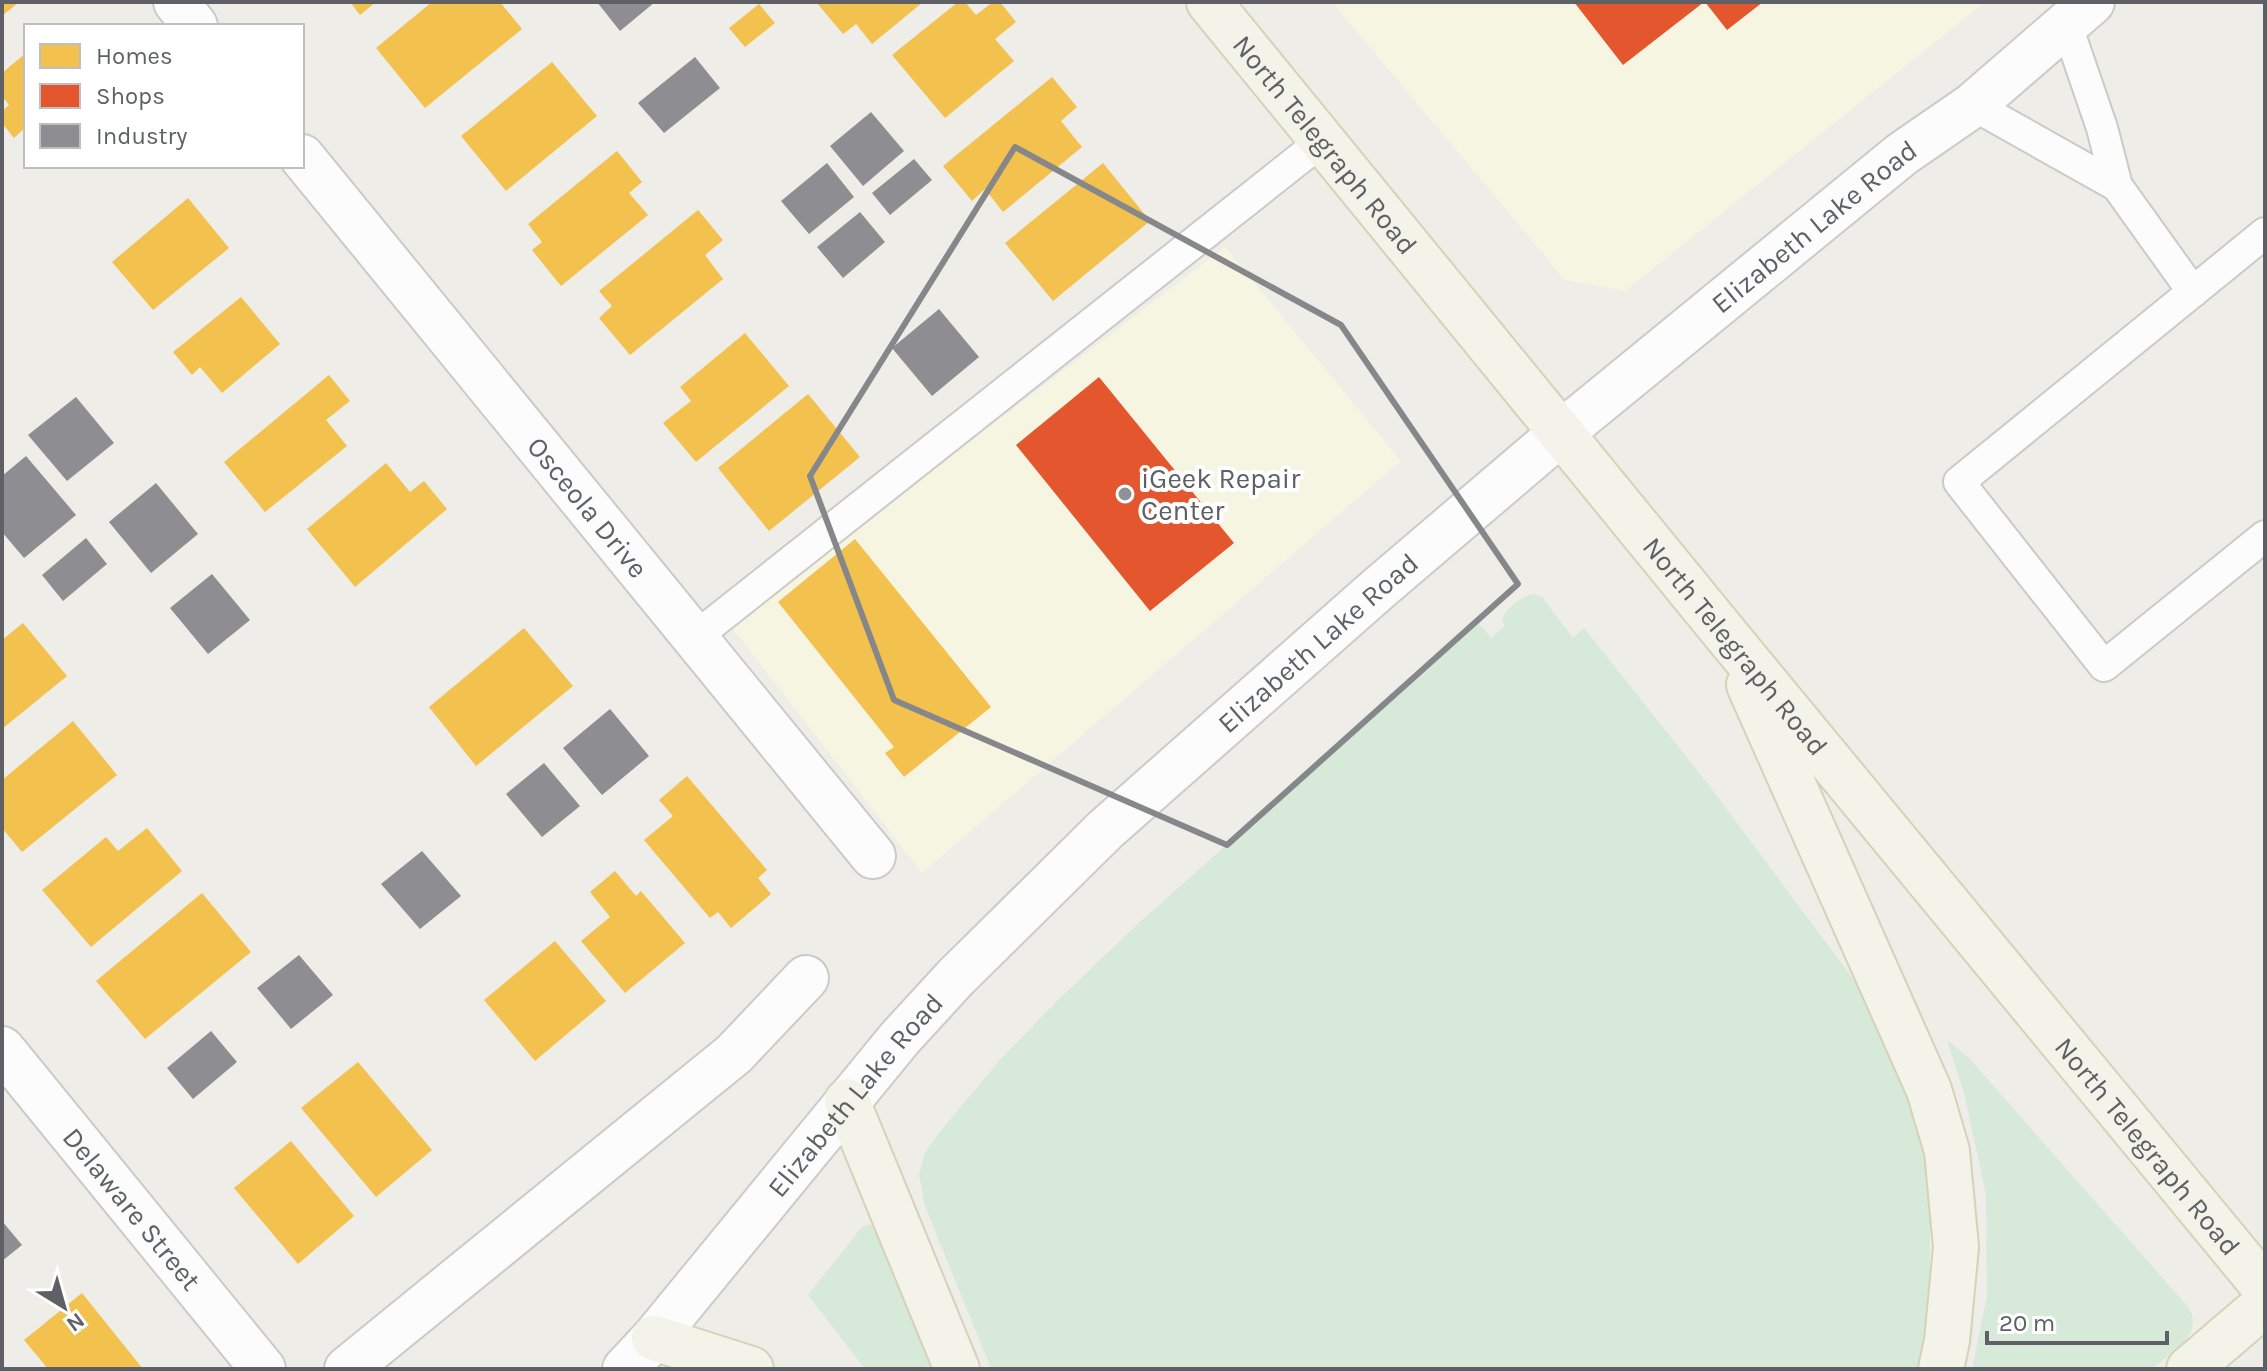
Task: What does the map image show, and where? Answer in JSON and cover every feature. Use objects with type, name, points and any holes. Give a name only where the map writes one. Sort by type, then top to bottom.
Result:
[{"type":"main road","points":[[176,2],[193,24]]},
{"type":"main road","name":"North Telegraph Road","points":[[1209,2],[2265,1288]]},
{"type":"main road","name":"Elizabeth Lake Road","points":[[625,1369],[654,1338],[847,1101],[955,978],[1106,829],[1378,589],[1561,433],[1892,162],[1973,105],[2079,12]]},
{"type":"main road","name":"Osceola Drive","points":[[304,159],[873,856]]},
{"type":"main road","points":[[1727,636],[1929,1090],[1947,1151],[1956,1247],[1947,1341],[1941,1369]]},
{"type":"main road","points":[[347,1369],[734,1054],[806,978]]},
{"type":"main road","name":"Delaware Street","points":[[2,1049],[263,1369]]},
{"type":"main road","points":[[847,1101],[957,1369]]},
{"type":"main road","points":[[2189,1369],[2265,1304]]},
{"type":"main road","points":[[654,1338],[751,1369]]},
{"type":"lane","points":[[2079,12],[2117,186],[2193,292]]},
{"type":"lane","points":[[1973,105],[2117,186]]},
{"type":"lane","points":[[694,638],[1322,141]]},
{"type":"lane","points":[[2265,233],[1959,482],[2104,666],[2265,536]]},
{"type":"highlighted area","points":[[1015,147],[1341,325],[1518,584],[1227,845],[894,700],[810,476]]},
{"type":"shaded area","points":[[1332,2],[1985,2],[1625,291],[1565,280]]},
{"type":"shaded area","points":[[1225,247],[1401,461],[922,873],[730,625]]},
{"type":"shaded area","points":[[1533,594],[1542,597],[1573,638],[1584,628],[1708,784],[1854,980],[1892,1043],[1921,1120],[1930,1185],[1930,1295],[1918,1369],[991,1369],[925,1206],[919,1175],[925,1153],[938,1134],[1000,1060],[1142,920],[1478,622],[1491,638],[1505,626],[1502,620],[1510,607]]},
{"type":"shaded area","points":[[1947,1040],[1968,1057],[2189,1308],[2192,1327],[2189,1335],[2152,1369],[1972,1369],[1987,1296],[1986,1195],[1964,1093]]},
{"type":"shaded area","points":[[870,1224],[934,1369],[865,1369],[808,1295],[862,1227]]},
{"type":"building: Homes","points":[[2,2],[19,2],[2,16]]},
{"type":"building: Homes","points":[[350,2],[376,2],[360,15]]},
{"type":"building: Homes","points":[[432,2],[500,2],[522,29],[425,108],[376,48]]},
{"type":"building: Homes","points":[[816,2],[923,2],[872,44],[856,24],[843,34]]},
{"type":"building: Homes","points":[[958,2],[965,2],[976,15],[993,2],[1000,2],[1016,22],[995,39],[1014,61],[945,118],[892,55]]},
{"type":"building: Homes","points":[[759,4],[775,23],[745,47],[729,28]]},
{"type":"building: Homes","points":[[24,55],[24,129],[14,138],[2,123],[2,111],[9,105],[2,96],[2,73]]},
{"type":"building: Homes","points":[[552,62],[597,116],[506,191],[461,136]]},
{"type":"building: Homes","points":[[1052,77],[1077,107],[1061,121],[1082,147],[1003,212],[985,189],[972,201],[943,166]]},
{"type":"building: Homes","points":[[617,151],[642,182],[629,193],[648,215],[561,286],[532,250],[542,242],[528,224]]},
{"type":"building: Homes","points":[[1103,163],[1150,221],[1053,301],[1005,243]]},
{"type":"building: Homes","points":[[188,198],[229,248],[153,310],[112,262]]},
{"type":"building: Homes","points":[[698,210],[723,240],[705,255],[723,279],[630,355],[599,318],[612,306],[599,291]]},
{"type":"building: Homes","points":[[241,297],[280,344],[222,393],[200,367],[192,375],[173,352]]},
{"type":"building: Homes","points":[[745,333],[789,386],[696,462],[663,423],[691,401],[680,387]]},
{"type":"building: Homes","points":[[329,375],[350,401],[326,420],[347,446],[265,512],[224,462]]},
{"type":"building: Homes","points":[[808,394],[860,457],[769,531],[718,468]]},
{"type":"building: Homes","points":[[386,463],[410,492],[424,481],[447,509],[355,587],[307,529]]},
{"type":"building: Homes","points":[[855,539],[991,707],[904,777],[885,753],[894,747],[778,602]]},
{"type":"building: Homes","points":[[23,623],[67,676],[2,729],[2,640]]},
{"type":"building: Homes","points":[[524,628],[573,686],[476,766],[429,707]]},
{"type":"building: Homes","points":[[73,721],[117,775],[22,852],[2,828],[2,780]]},
{"type":"building: Homes","points":[[687,776],[767,870],[758,878],[771,894],[731,928],[718,912],[710,918],[644,840],[673,816],[659,800]]},
{"type":"building: Homes","points":[[147,828],[182,871],[91,947],[42,890],[106,837],[118,851]]},
{"type":"building: Homes","points":[[615,871],[636,896],[641,891],[685,943],[625,993],[581,941],[610,917],[590,892]]},
{"type":"building: Homes","points":[[202,893],[251,952],[145,1039],[96,981]]},
{"type":"building: Homes","points":[[555,941],[606,1001],[535,1061],[484,1000]]},
{"type":"building: Homes","points":[[358,1062],[432,1150],[376,1197],[301,1108]]},
{"type":"building: Homes","points":[[291,1141],[354,1216],[298,1264],[234,1188]]},
{"type":"building: Homes","points":[[82,1293],[143,1369],[48,1369],[24,1340]]},
{"type":"building: Shops","points":[[1574,2],[1704,2],[1623,65]]},
{"type":"building: Shops","points":[[1705,2],[1763,2],[1727,30]]},
{"type":"building: Shops","name":"iGeek Repair Center","points":[[1099,377],[1234,543],[1150,611],[1016,445]]},
{"type":"building: Industry","points":[[597,2],[655,2],[620,31]]},
{"type":"building: Industry","points":[[695,57],[720,88],[664,133],[638,103]]},
{"type":"building: Industry","points":[[871,112],[904,151],[863,186],[830,146]]},
{"type":"building: Industry","points":[[914,159],[932,180],[890,215],[872,193]]},
{"type":"building: Industry","points":[[827,163],[854,197],[809,234],[781,201]]},
{"type":"building: Industry","points":[[860,212],[885,242],[843,278],[817,247]]},
{"type":"building: Industry","points":[[939,309],[979,357],[932,396],[892,348]]},
{"type":"building: Industry","points":[[76,397],[114,443],[67,481],[28,435]]},
{"type":"building: Industry","points":[[26,456],[76,515],[24,558],[2,532],[2,476]]},
{"type":"building: Industry","points":[[156,483],[198,534],[151,573],[109,522]]},
{"type":"building: Industry","points":[[86,538],[107,564],[63,601],[42,575]]},
{"type":"building: Industry","points":[[212,574],[250,620],[208,654],[170,608]]},
{"type":"building: Industry","points":[[610,709],[649,756],[602,795],[563,748]]},
{"type":"building: Industry","points":[[544,763],[580,806],[542,837],[506,794]]},
{"type":"building: Industry","points":[[422,851],[461,896],[420,929],[381,884]]},
{"type":"building: Industry","points":[[299,955],[333,995],[291,1029],[257,988]]},
{"type":"building: Industry","points":[[211,1031],[237,1062],[193,1099],[167,1068]]},
{"type":"building: Industry","points":[[2,1221],[22,1245],[2,1261]]},
{"type":"place","name":"iGeek Repair Center","points":[[1125,494]]}]
